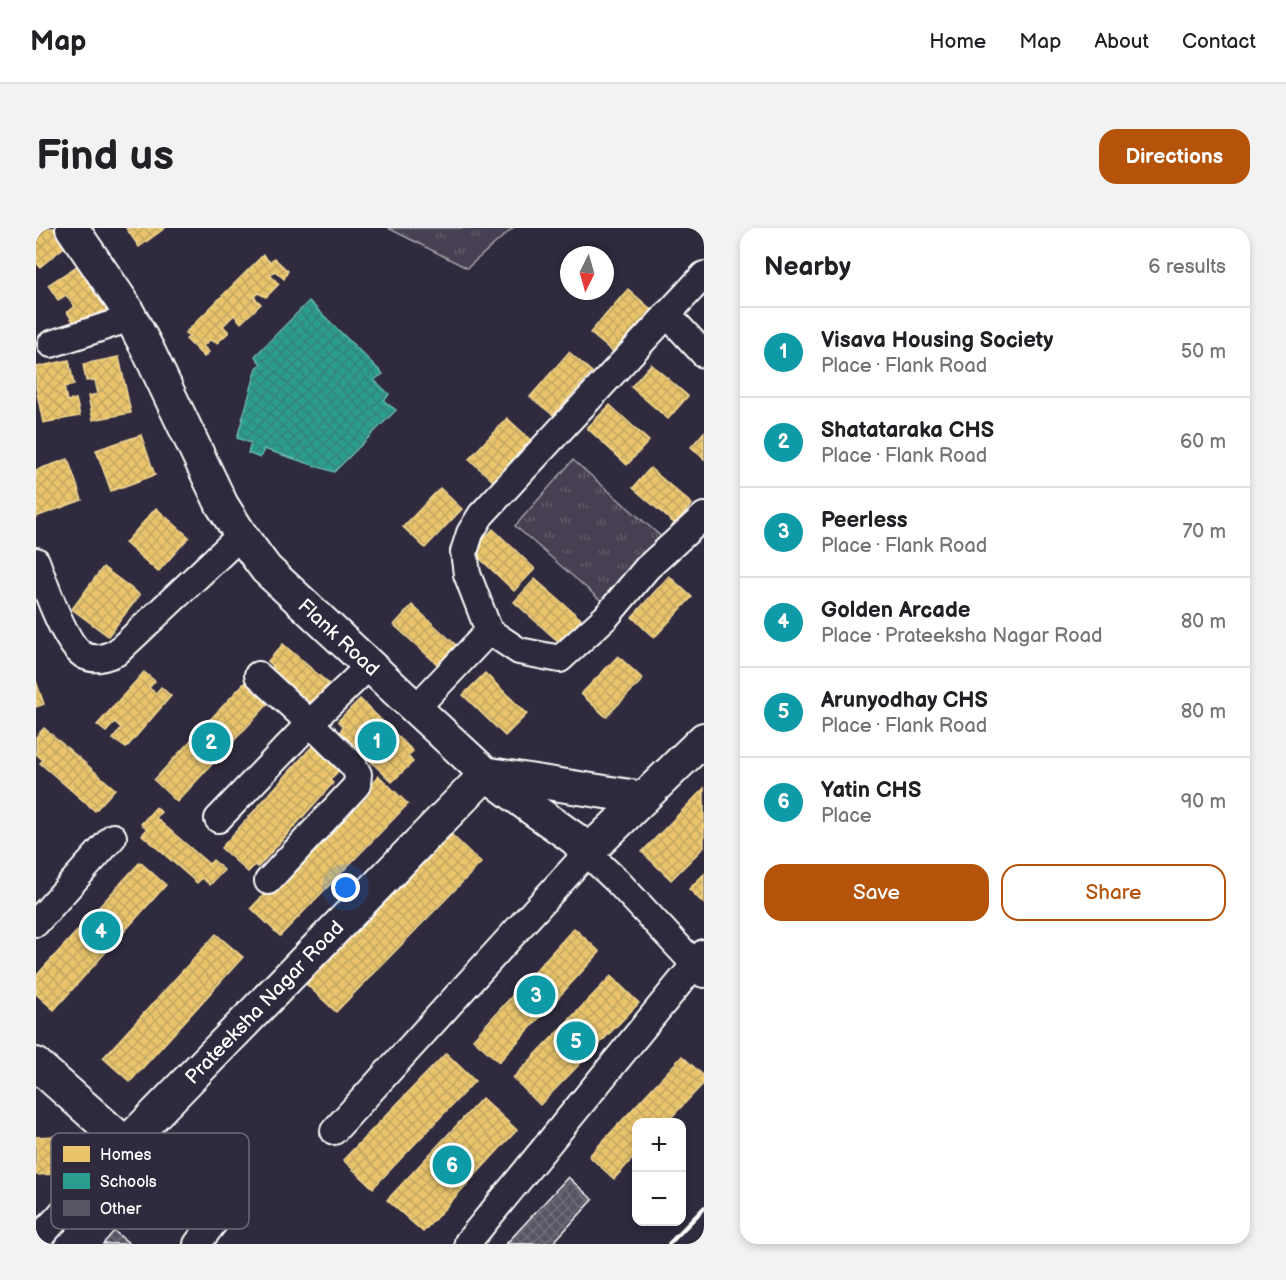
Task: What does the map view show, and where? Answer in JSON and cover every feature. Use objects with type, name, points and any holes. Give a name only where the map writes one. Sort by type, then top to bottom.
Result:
[{"type":"street","name":"Flank Road","points":[[72,228],[123,303],[222,505],[266,569],[486,774],[581,846]]},
{"type":"street","points":[[704,275],[481,515],[470,533],[464,552],[467,574],[489,631],[519,651],[560,659],[606,617],[647,568],[704,516]]},
{"type":"street","points":[[667,314],[704,354]]},
{"type":"street","points":[[51,344],[131,318]]},
{"type":"street","points":[[36,561],[50,599],[72,644],[83,656],[98,659],[116,653],[241,535]]},
{"type":"street","points":[[416,708],[489,631]]},
{"type":"street","points":[[218,819],[310,723],[369,666]]},
{"type":"street","points":[[258,675],[353,765],[358,774],[357,785],[268,881]]},
{"type":"street","points":[[334,1131],[581,846],[643,798],[704,739]]},
{"type":"street","points":[[486,774],[643,798]]},
{"type":"street","name":"Prateeksha Nagar Road","points":[[137,1133],[486,774]]},
{"type":"street","points":[[468,1242],[701,964],[581,846],[579,788]]},
{"type":"street","points":[[36,923],[113,837]]},
{"type":"street","points":[[36,1064],[114,1133]]},
{"type":"street","points":[[36,1241],[51,1225]]},
{"type":"street","points":[[196,1244],[208,1229]]},
{"type":"green space","points":[[388,228],[513,228],[467,268]]},
{"type":"green space","points":[[573,460],[664,539],[606,605],[515,526]]},
{"type":"building: Homes","points":[[36,228],[55,228],[68,244],[40,267],[36,262]]},
{"type":"building: Homes","points":[[126,228],[165,228],[139,247]]},
{"type":"building: Homes","points":[[263,255],[270,262],[274,258],[288,271],[284,279],[275,271],[270,275],[279,284],[266,297],[258,293],[254,297],[261,304],[241,323],[234,315],[223,326],[229,332],[217,343],[210,340],[203,346],[209,352],[204,357],[186,339],[190,336],[185,333]]},
{"type":"building: Homes","points":[[80,264],[112,312],[80,333],[67,312],[75,307],[66,295],[58,300],[48,285]]},
{"type":"building: Homes","points":[[628,289],[652,310],[613,352],[590,333]]},
{"type":"building: Homes","points":[[569,352],[592,372],[553,415],[530,397]]},
{"type":"building: Homes","points":[[119,357],[131,413],[93,420],[88,396],[98,394],[95,380],[86,381],[83,364]]},
{"type":"building: Homes","points":[[69,360],[74,385],[64,387],[67,401],[76,399],[80,416],[43,423],[36,388],[36,367]]},
{"type":"building: Homes","points":[[651,364],[688,396],[668,419],[631,387]]},
{"type":"building: Homes","points":[[610,405],[649,441],[627,465],[587,428]]},
{"type":"building: Homes","points":[[507,418],[531,440],[493,481],[469,459]]},
{"type":"building: Homes","points":[[704,432],[704,459],[691,447]]},
{"type":"building: Homes","points":[[141,435],[155,475],[111,491],[96,450]]},
{"type":"building: Homes","points":[[68,459],[82,500],[36,517],[36,470]]},
{"type":"building: Homes","points":[[650,468],[692,504],[675,524],[633,488]]},
{"type":"building: Homes","points":[[440,488],[462,509],[425,548],[403,527]]},
{"type":"building: Homes","points":[[156,508],[189,537],[158,572],[125,543]]},
{"type":"building: Homes","points":[[493,529],[535,569],[514,591],[472,551]]},
{"type":"building: Homes","points":[[103,567],[140,595],[108,636],[72,609]]},
{"type":"building: Homes","points":[[669,576],[692,597],[654,638],[632,617]]},
{"type":"building: Homes","points":[[535,579],[581,619],[560,643],[514,602]]},
{"type":"building: Homes","points":[[412,605],[457,646],[438,665],[394,625]]},
{"type":"building: Homes","points":[[283,644],[336,690],[313,716],[266,675],[273,666],[268,661]]},
{"type":"building: Homes","points":[[618,656],[643,679],[606,717],[581,694]]},
{"type":"building: Homes","points":[[144,672],[155,681],[149,688],[156,693],[161,687],[171,696],[126,748],[113,739],[121,728],[115,722],[106,732],[97,725]]},
{"type":"building: Homes","points":[[485,673],[527,714],[505,736],[463,695]]},
{"type":"building: Homes","points":[[36,681],[44,704],[36,707]]},
{"type":"building: Homes","points":[[246,681],[269,703],[177,802],[154,780]]},
{"type":"building: Homes","points":[[360,699],[413,751],[408,756],[413,762],[392,782],[340,732],[343,726],[338,721]]},
{"type":"building: Homes","points":[[44,728],[115,789],[95,811],[40,763],[43,760],[36,754],[36,737]]},
{"type":"building: Homes","points":[[316,742],[343,766],[330,780],[333,783],[258,867],[255,865],[248,872],[221,848]]},
{"type":"building: Homes","points":[[379,776],[408,804],[280,936],[251,908]]},
{"type":"building: Homes","points":[[704,788],[704,847],[671,880],[642,852]]},
{"type":"building: Homes","points":[[156,807],[161,812],[156,818],[209,864],[213,860],[224,870],[210,885],[202,878],[197,883],[142,835],[147,829],[141,824]]},
{"type":"building: Homes","points":[[452,835],[481,863],[336,1012],[306,984]]},
{"type":"building: Homes","points":[[140,862],[166,885],[54,1010],[36,994],[36,976]]},
{"type":"building: Homes","points":[[704,874],[704,904],[689,889]]},
{"type":"building: Homes","points":[[574,928],[600,952],[499,1062],[473,1039]]},
{"type":"building: Homes","points":[[216,934],[243,957],[130,1082],[103,1058]]},
{"type":"building: Homes","points":[[611,976],[639,1003],[540,1105],[513,1078]]},
{"type":"building: Homes","points":[[446,1053],[475,1081],[373,1188],[343,1160]]},
{"type":"building: Homes","points":[[682,1056],[704,1076],[704,1083],[671,1118],[632,1118],[632,1159],[614,1179],[589,1156]]},
{"type":"building: Homes","points":[[482,1098],[517,1130],[423,1232],[387,1200]]},
{"type":"building: Homes","points":[[51,1136],[51,1174],[36,1175],[36,1137]]},
{"type":"building: Schools","points":[[309,301],[383,374],[374,380],[389,394],[384,401],[396,410],[334,472],[264,449],[260,458],[248,453],[251,443],[237,438],[257,368],[261,364],[255,356]]},
{"type":"building: Other","points":[[568,1177],[593,1200],[552,1244],[506,1244]]},
{"type":"building: Other","points":[[114,1231],[130,1244],[103,1244]]},
{"type":"railway","points":[[669,1244],[704,1208]]},
{"type":"railway","points":[[698,1244],[704,1238]]},
{"type":"place","name":"Visava Housing Society","points":[[377,741]]},
{"type":"place","name":"Shatataraka CHS","points":[[211,742]]},
{"type":"place","name":"Golden Arcade","points":[[101,931]]},
{"type":"place","name":"Peerless","points":[[536,995]]},
{"type":"place","name":"Arunyodhay CHS","points":[[576,1041]]},
{"type":"place","name":"Yatin CHS","points":[[452,1165]]}]
